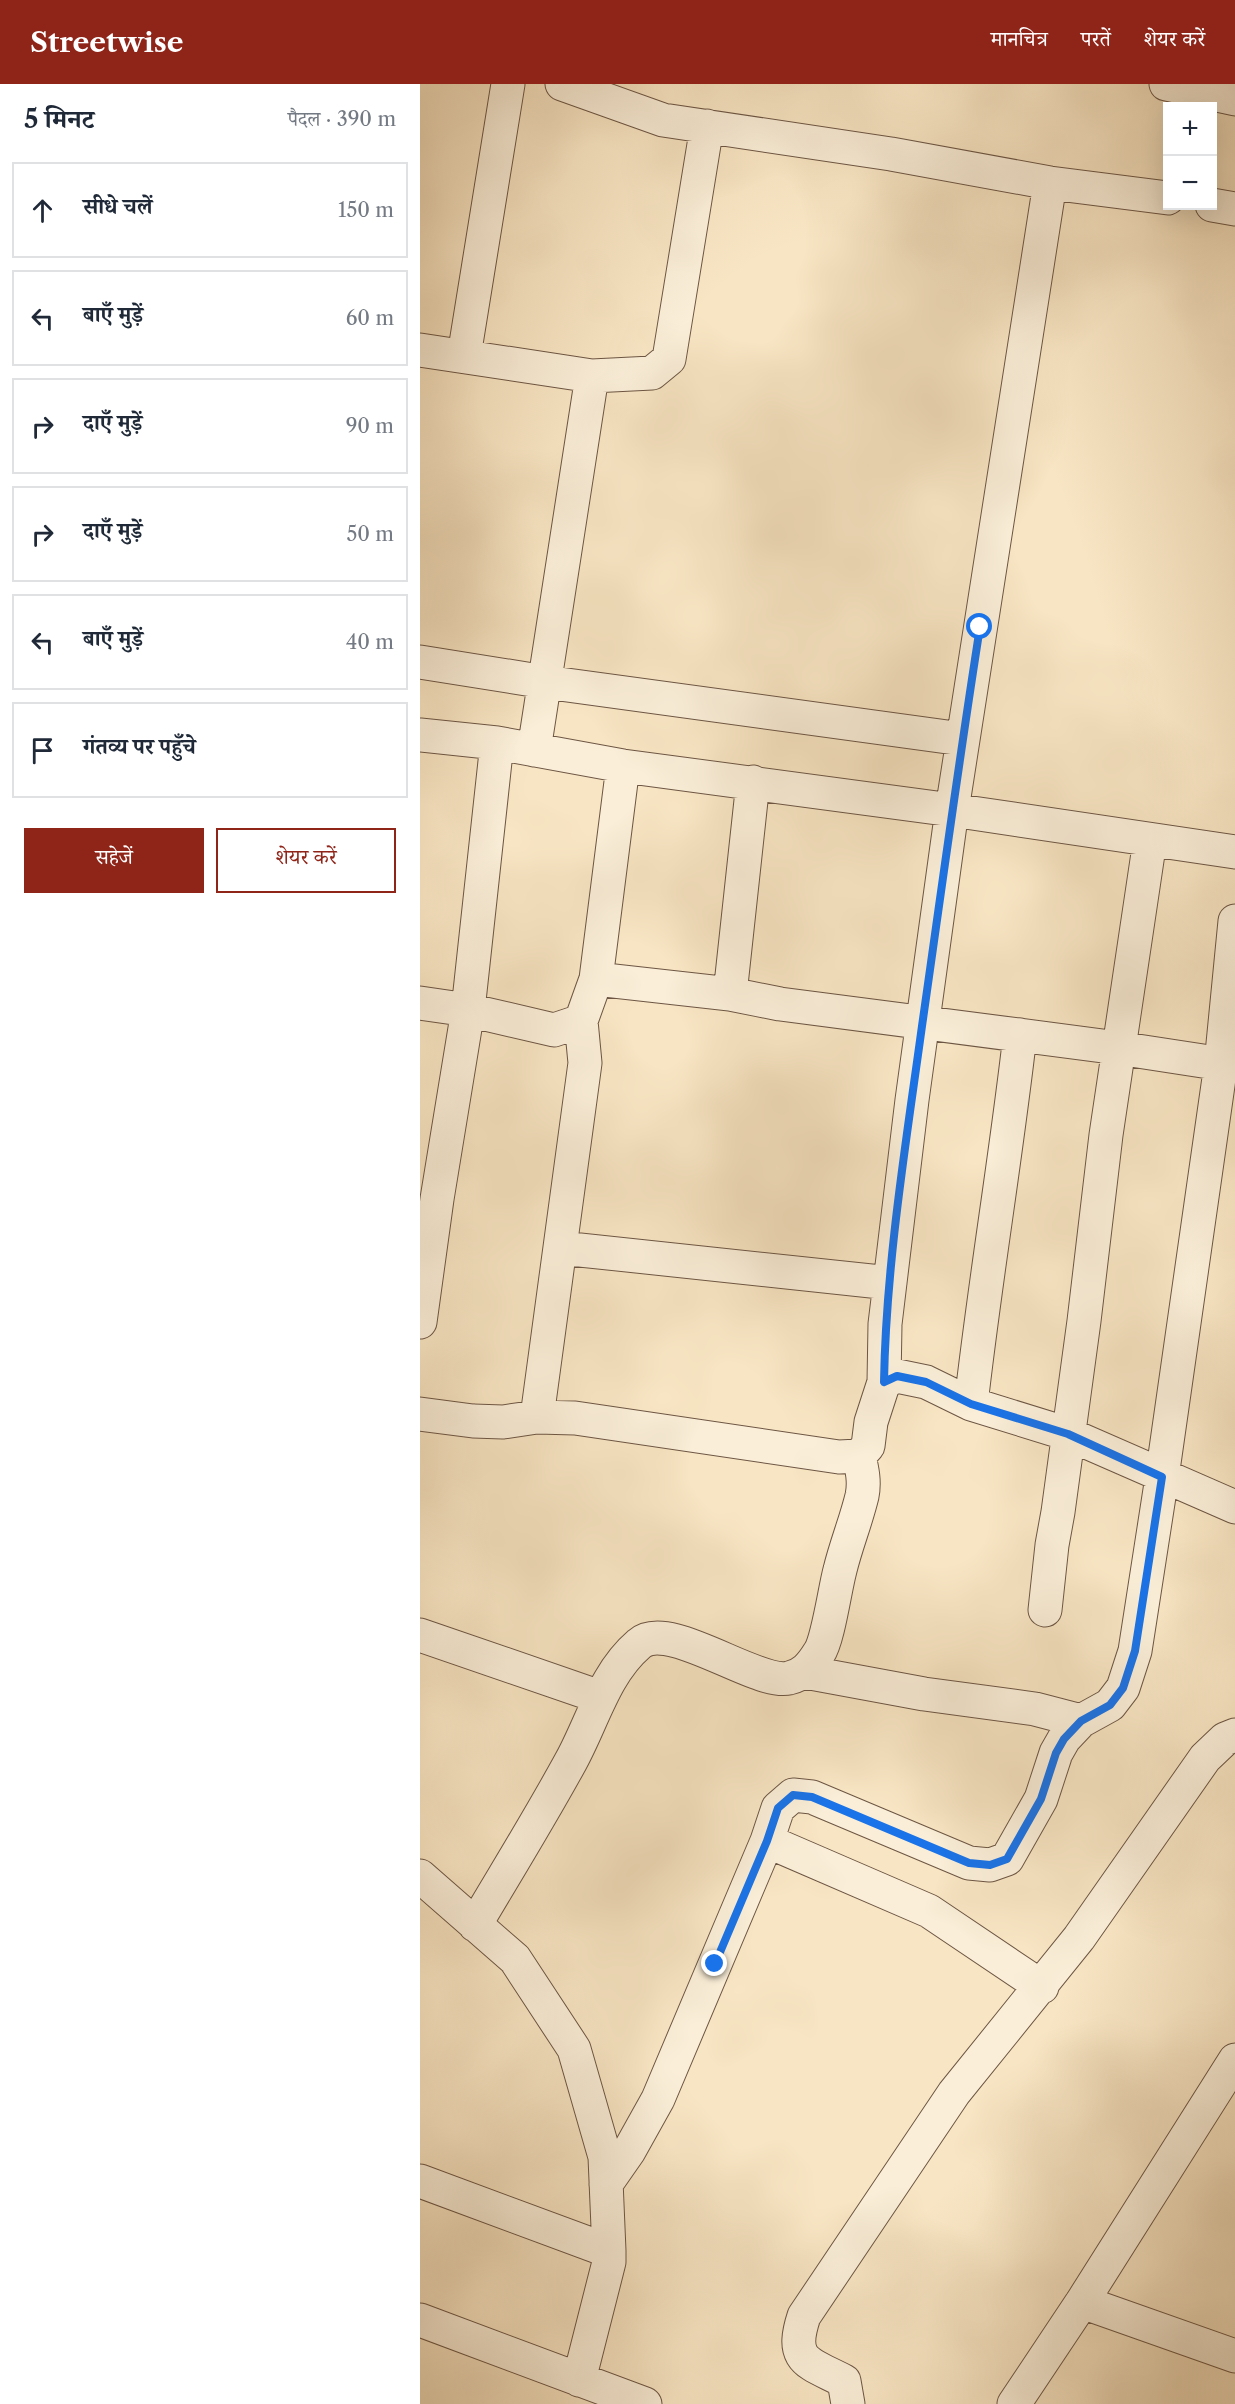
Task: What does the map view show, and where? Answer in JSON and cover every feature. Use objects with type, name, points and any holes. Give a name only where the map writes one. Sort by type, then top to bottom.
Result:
[{"type":"street","points":[[464,356],[508,84]]},
{"type":"street","points":[[562,84],[663,120],[891,154],[1050,183],[1163,197]]},
{"type":"street","points":[[1166,84],[1235,99]]},
{"type":"street","points":[[420,350],[592,376],[652,373],[669,359],[707,126]]},
{"type":"street","points":[[420,1414],[473,1421],[502,1422],[537,1417],[575,1418],[838,1457],[859,1456],[868,1446],[871,1422],[884,1382],[885,1324],[962,740],[1050,183]]},
{"type":"street","points":[[1217,206],[1235,208]]},
{"type":"street","points":[[534,750],[592,376]]},
{"type":"street","points":[[420,662],[545,682],[962,740]]},
{"type":"street","points":[[420,735],[497,743],[623,766],[753,782],[1235,852]]},
{"type":"street","points":[[420,1322],[437,1199],[468,1010],[497,743]]},
{"type":"street","points":[[537,1417],[585,1063],[581,1021],[596,979],[623,766]]},
{"type":"street","points":[[730,994],[753,782]]},
{"type":"street","points":[[1045,1610],[1118,1048],[1150,840]]},
{"type":"street","points":[[606,2184],[629,2151],[658,2099],[767,1841],[778,1808],[793,1795],[812,1797],[969,1863],[990,1865],[1007,1859],[1041,1799],[1056,1753],[1064,1739],[1081,1721],[1110,1705],[1123,1688],[1135,1651],[1228,1065],[1235,921]]},
{"type":"street","points":[[596,979],[730,994],[780,1004],[1118,1048],[1228,1065]]},
{"type":"street","points":[[420,1003],[468,1010],[554,1030],[581,1021]]},
{"type":"street","points":[[971,1404],[980,1320],[1020,1035]]},
{"type":"street","points":[[561,1248],[890,1283]]},
{"type":"street","points":[[884,1382],[897,1376],[926,1382],[971,1404],[1068,1434],[1235,1507]]},
{"type":"street","points":[[805,1672],[821,1651],[840,1568],[862,1494],[863,1474],[859,1456]]},
{"type":"street","points":[[420,1635],[600,1697]]},
{"type":"street","points":[[476,1925],[572,1759],[600,1697],[626,1656],[641,1641],[654,1637],[696,1647],[771,1676],[786,1679],[805,1672],[914,1692],[1035,1709],[1081,1721]]},
{"type":"street","points":[[848,2404],[843,2381],[803,2359],[798,2349],[799,2331],[804,2316],[954,2093],[1042,1987],[1079,1938],[1204,1758],[1225,1739],[1235,1735]]},
{"type":"street","points":[[767,1841],[929,1911],[1042,1987]]},
{"type":"street","points":[[420,1876],[514,1959],[574,2049],[605,2157],[609,2251],[609,2262],[579,2380]]},
{"type":"street","points":[[1014,2404],[1082,2302],[1235,2060]]},
{"type":"street","points":[[420,2181],[609,2251]]},
{"type":"street","points":[[1082,2302],[1235,2356]]},
{"type":"street","points":[[420,2320],[645,2404]]},
{"type":"route","points":[[715,1964],[767,1841],[778,1808],[793,1795],[812,1797],[969,1863],[990,1865],[1007,1859],[1041,1799],[1056,1753],[1064,1739],[1081,1721],[1110,1705],[1123,1688],[1135,1651],[1162,1477],[1068,1434],[971,1404],[926,1382],[897,1376],[884,1382],[885,1324],[912,1100],[980,627]]}]
